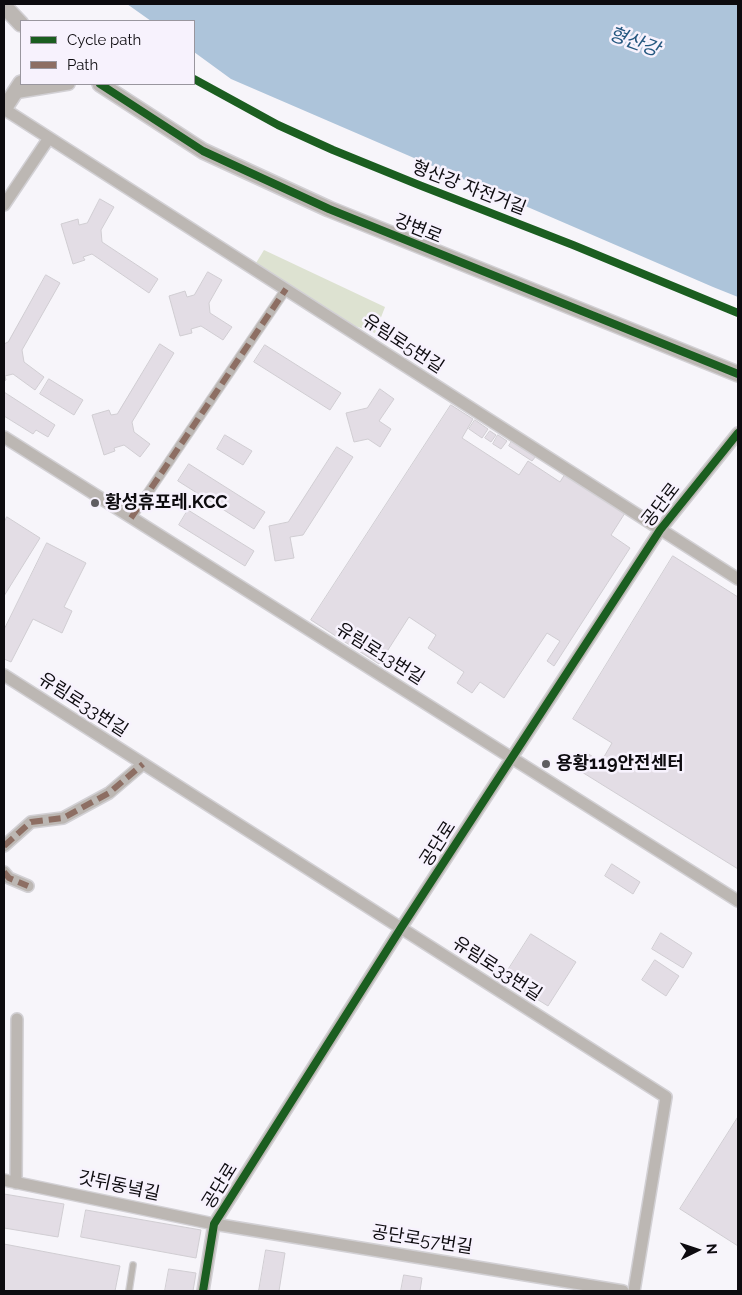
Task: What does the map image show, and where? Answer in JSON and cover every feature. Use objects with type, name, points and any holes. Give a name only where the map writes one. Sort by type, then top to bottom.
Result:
[{"type":"street","points":[[4,6],[20,23]]},
{"type":"street","points":[[4,109],[18,88],[56,85]]},
{"type":"street","name":"강변로","points":[[102,85],[204,151],[329,209],[738,374]]},
{"type":"street","name":"유림로5번길","points":[[4,109],[738,579]]},
{"type":"street","points":[[4,205],[49,138]]},
{"type":"street","points":[[131,518],[286,289]]},
{"type":"street","name":"공단로","points":[[203,1291],[214,1224],[400,928],[660,530],[738,433]]},
{"type":"street","name":"유림로13번길","points":[[4,437],[738,901]]},
{"type":"street","name":"유림로33번길","points":[[4,675],[666,1097],[634,1291]]},
{"type":"street","points":[[4,846],[31,822],[63,818],[108,793],[143,764]]},
{"type":"street","points":[[4,872],[8,878],[28,886]]},
{"type":"street","points":[[16,1183],[17,1019]]},
{"type":"street","name":"갓뒤동녘길","points":[[4,1180],[214,1224]]},
{"type":"street","name":"공단로57번길","points":[[214,1224],[623,1291]]},
{"type":"lane","points":[[129,1291],[133,1265]]},
{"type":"green space","points":[[264,250],[385,307],[375,333],[355,326],[256,263]]},
{"type":"water","name":"형산강","points":[[127,4],[738,4],[738,297],[231,79],[195,53],[195,20],[150,20]]},
{"type":"building","points":[[100,199],[114,207],[101,230],[102,242],[158,279],[149,293],[92,254],[83,257],[85,260],[73,264],[61,224],[78,219],[79,225],[87,223]]},
{"type":"building","points":[[208,272],[222,280],[209,303],[210,313],[232,327],[223,340],[201,326],[191,329],[192,333],[180,336],[169,296],[185,291],[187,297],[194,295]]},
{"type":"building","points":[[46,275],[60,283],[22,350],[24,362],[44,377],[35,390],[13,374],[5,376],[6,380],[4,381],[4,344],[8,342]]},
{"type":"building","points":[[160,344],[174,353],[132,422],[134,432],[150,444],[140,457],[124,445],[114,448],[115,451],[104,455],[92,415],[109,410],[111,415],[117,414]]},
{"type":"building","points":[[265,345],[341,393],[330,410],[254,362]]},
{"type":"building","points":[[49,379],[83,400],[74,415],[40,394]]},
{"type":"building","points":[[380,389],[394,399],[379,421],[391,429],[380,447],[368,439],[354,442],[346,413],[367,408]]},
{"type":"building","points":[[4,392],[55,425],[48,437],[36,430],[33,434],[4,416]]},
{"type":"building","points":[[451,405],[473,419],[462,438],[519,475],[528,461],[560,482],[565,474],[625,513],[611,535],[630,548],[554,666],[547,661],[560,641],[547,633],[504,698],[480,682],[472,693],[457,683],[464,672],[428,648],[436,635],[409,617],[379,664],[311,620]]},
{"type":"building","points":[[475,420],[488,429],[482,438],[469,429]]},
{"type":"building","points":[[490,431],[496,435],[491,442],[485,438]]},
{"type":"building","points":[[225,435],[252,451],[243,465],[217,449]]},
{"type":"building","points":[[498,435],[507,441],[501,449],[493,444]]},
{"type":"building","points":[[512,441],[536,456],[532,461],[509,446]]},
{"type":"building","points":[[337,447],[353,457],[303,535],[290,537],[294,558],[275,561],[269,526],[288,522]]},
{"type":"building","points":[[189,464],[265,512],[254,529],[178,481]]},
{"type":"building","points":[[188,510],[254,551],[245,566],[179,525]]},
{"type":"building","points":[[7,517],[40,538],[4,596],[4,523]]},
{"type":"building","points":[[47,543],[86,563],[64,607],[72,611],[62,633],[33,619],[11,662],[4,659],[4,630]]},
{"type":"building","points":[[673,556],[738,597],[738,869],[577,769],[587,753],[601,762],[612,743],[573,719]]},
{"type":"building","points":[[387,652],[399,660],[392,670],[381,663]]},
{"type":"building","points":[[612,864],[640,882],[633,894],[605,876]]},
{"type":"building","points":[[661,933],[692,953],[683,968],[652,949]]},
{"type":"building","points":[[531,934],[576,962],[548,1006],[503,978]]},
{"type":"building","points":[[655,960],[679,976],[666,996],[642,980]]},
{"type":"building","points":[[738,1117],[738,1246],[680,1209]]},
{"type":"building","points":[[4,1194],[64,1204],[58,1237],[4,1228]]},
{"type":"building","points":[[86,1210],[201,1230],[196,1258],[81,1237]]},
{"type":"building","points":[[4,1244],[120,1266],[115,1291],[4,1291]]},
{"type":"building","points":[[266,1250],[285,1253],[279,1291],[259,1291]]},
{"type":"building","points":[[169,1269],[196,1273],[193,1291],[165,1291]]},
{"type":"building","points":[[404,1275],[422,1278],[420,1291],[401,1291]]},
{"type":"marked path","points":[[131,518],[286,289]]},
{"type":"marked path","points":[[4,846],[31,822],[63,818],[109,793],[143,764]]},
{"type":"marked path","points":[[4,872],[9,878],[28,886]]},
{"type":"cycle path","name":"형산강 자전거길","points":[[195,80],[278,125],[333,150],[738,313]]},
{"type":"cycle path","points":[[102,85],[203,151],[329,209],[738,374]]},
{"type":"cycle path","points":[[203,1291],[214,1224],[401,928],[660,530],[738,433]]},
{"type":"place","name":"황성휴포레.KCC","points":[[95,503]]},
{"type":"place","name":"용황119안전센터","points":[[546,764]]}]
